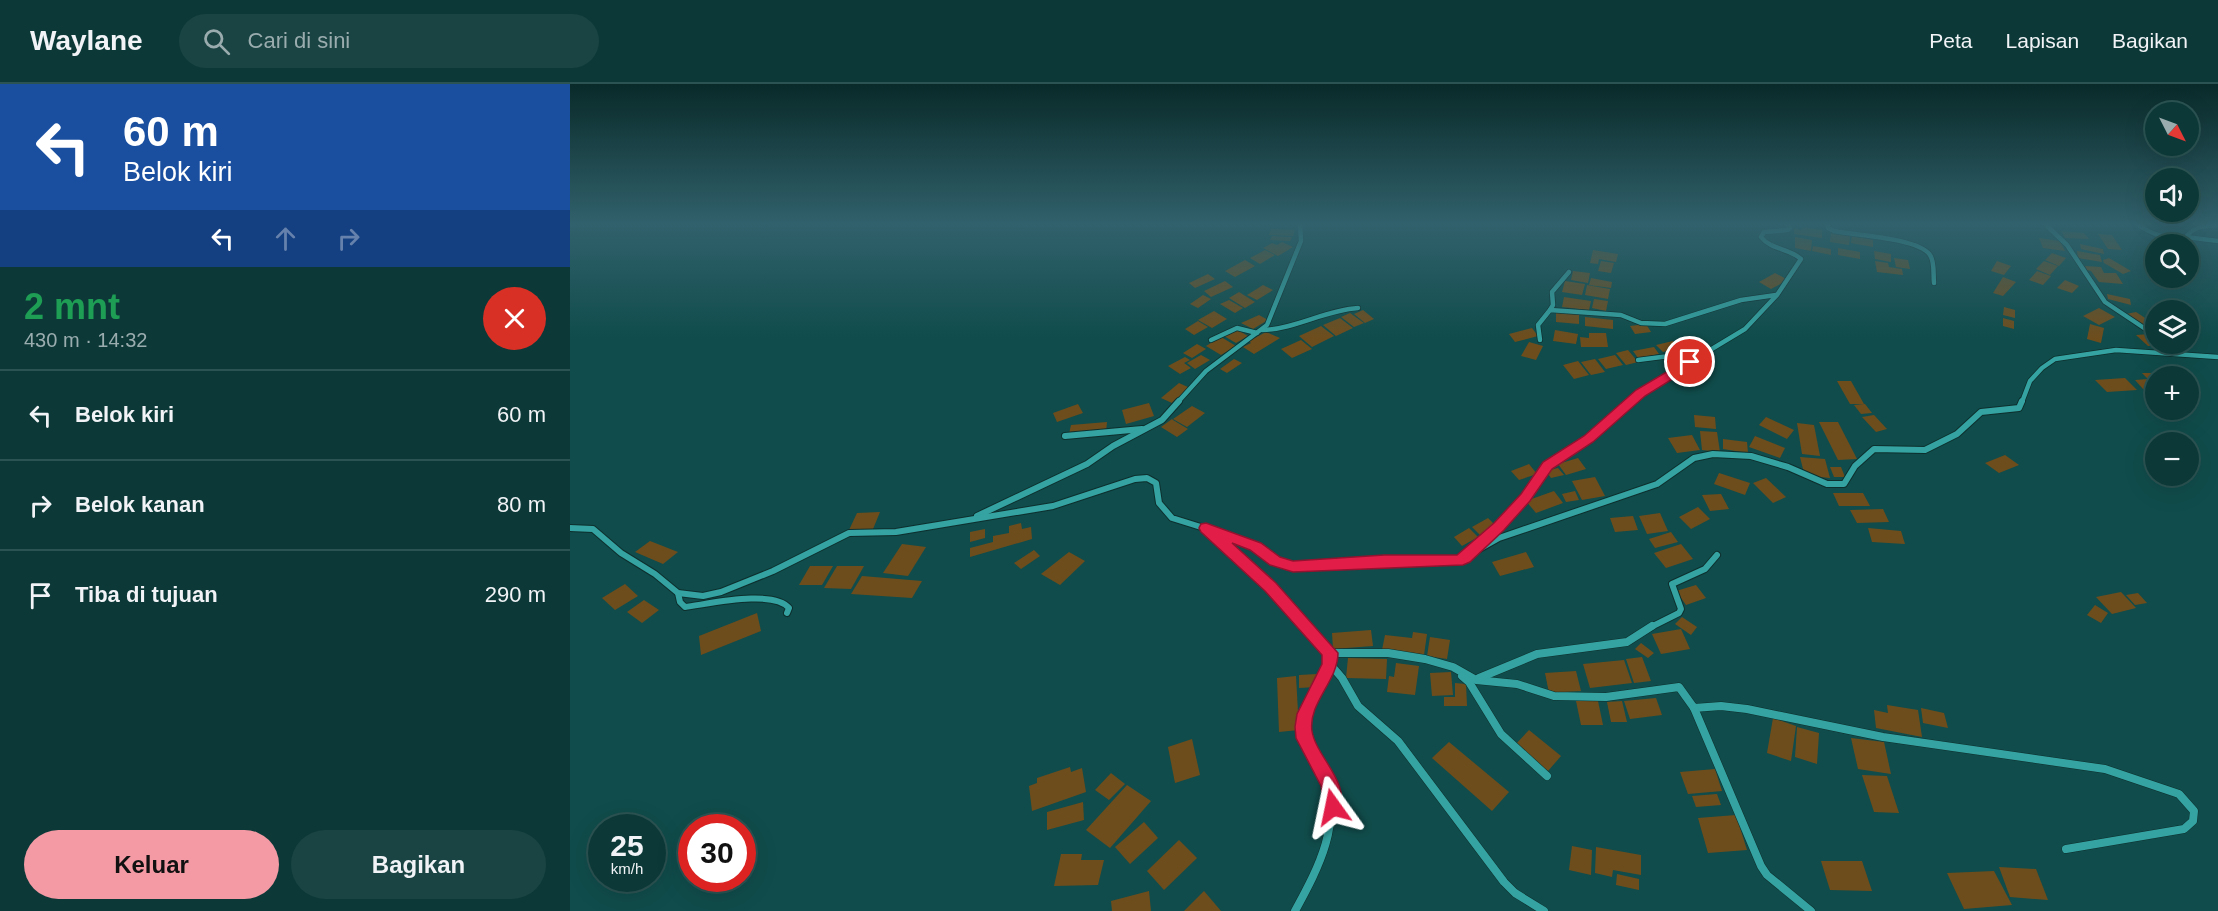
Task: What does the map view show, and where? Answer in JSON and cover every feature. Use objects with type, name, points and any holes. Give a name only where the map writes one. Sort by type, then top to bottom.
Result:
[{"type":"street","points":[[966,521],[1087,464],[1100,453],[1162,420],[1206,371],[1267,325],[1293,262]]},
{"type":"street","points":[[1465,558],[1525,498],[1547,466],[1589,439],[1629,402],[1652,385],[1712,351],[1745,329],[1777,295],[1800,262]]},
{"type":"street","points":[[1932,262],[1934,283]]},
{"type":"street","points":[[2078,262],[2105,302],[2145,329]]},
{"type":"street","points":[[1540,340],[1539,325],[1550,310],[1553,301],[1552,292],[1569,272]]},
{"type":"street","points":[[1550,310],[1607,313],[1621,315],[1641,323],[1665,324],[1741,300],[1777,295]]},
{"type":"street","points":[[1211,340],[1237,328],[1260,332],[1278,330],[1341,310],[1358,308]]},
{"type":"street","points":[[570,528],[593,530],[621,553],[655,574],[678,593],[703,596],[721,592],[773,571],[849,533],[896,532],[966,521],[1074,501],[1116,484],[1148,478],[1156,483],[1159,503],[1164,512],[1172,518],[1256,546],[1275,561],[1293,567],[1384,561],[1450,562],[1465,558],[1506,535],[1657,484],[1668,479],[1690,460],[1711,454],[1738,453],[1764,459],[1832,485],[1844,484],[1855,466],[1874,449],[1925,450],[1965,429],[1973,417],[1981,412],[2019,408],[2028,384],[2048,362],[2116,350],[2145,352]]},
{"type":"street","points":[[1638,360],[1712,351]]},
{"type":"street","points":[[2185,354],[2218,357]]},
{"type":"street","points":[[1065,436],[1148,428]]},
{"type":"street","points":[[1206,528],[1271,587],[1330,653],[1330,664],[1305,714],[1303,727],[1305,738],[1330,786],[1333,807],[1332,827],[1327,848],[1295,911]]},
{"type":"street","points":[[1476,680],[1537,654],[1613,645],[1636,637],[1679,613],[1681,609],[1672,584],[1705,569],[1717,555]]},
{"type":"street","points":[[678,593],[680,602],[685,607],[765,598],[784,602],[789,608],[787,613]]},
{"type":"street","points":[[1330,653],[1388,653],[1453,667],[1476,680],[1517,684],[1554,696],[1571,698],[1606,697],[1679,687],[1694,708],[1761,866],[1767,874],[1811,911]]},
{"type":"street","points":[[1330,664],[1342,678],[1358,706],[1398,741],[1504,882],[1515,893],[1544,911]]},
{"type":"street","points":[[1453,667],[1469,682],[1501,734],[1547,776]]},
{"type":"street","points":[[1694,708],[1720,706],[1747,709],[1883,737],[2104,769],[2179,794],[2189,802],[2194,810],[2195,818],[2191,825],[2184,829],[2066,849]]},
{"type":"building","points":[[1242,262],[1255,266],[1235,277],[1225,271]]},
{"type":"building","points":[[1601,262],[1614,263],[1611,273],[1598,271]]},
{"type":"building","points":[[1875,262],[1888,263],[1889,267],[1902,269],[1903,275],[1877,272]]},
{"type":"building","points":[[1895,262],[1908,262],[1910,269],[1896,267]]},
{"type":"building","points":[[1997,262],[2011,266],[2004,275],[1991,271]]},
{"type":"building","points":[[2043,262],[2058,266],[2050,275],[2036,269]]},
{"type":"building","points":[[2049,262],[2063,262],[2059,266]]},
{"type":"building","points":[[2115,262],[2131,271],[2123,274],[2104,263]]},
{"type":"building","points":[[2085,266],[2101,267],[2104,273],[2116,273],[2123,284],[2099,282]]},
{"type":"building","points":[[1573,271],[1590,273],[1588,283],[1571,280]]},
{"type":"building","points":[[2037,271],[2051,276],[2043,285],[2029,280]]},
{"type":"building","points":[[1775,273],[1788,280],[1771,289],[1759,282]]},
{"type":"building","points":[[1208,274],[1215,279],[1195,288],[1189,283]]},
{"type":"building","points":[[2003,277],[2016,282],[2003,296],[1993,293]]},
{"type":"building","points":[[1591,278],[1612,282],[1611,288],[1589,285]]},
{"type":"building","points":[[2065,280],[2079,286],[2072,293],[2057,288]]},
{"type":"building","points":[[1225,281],[1233,287],[1211,297],[1204,291]]},
{"type":"building","points":[[1565,281],[1585,284],[1582,295],[1562,292]]},
{"type":"building","points":[[1263,285],[1273,290],[1257,300],[1247,295]]},
{"type":"building","points":[[1587,285],[1610,289],[1608,299],[1585,295]]},
{"type":"building","points":[[1239,292],[1255,302],[1245,308],[1229,298]]},
{"type":"building","points":[[2107,294],[2130,299],[2131,305],[2108,299]]},
{"type":"building","points":[[1203,295],[1211,299],[1198,308],[1190,304]]},
{"type":"building","points":[[1564,297],[1591,301],[1589,310],[1562,307]]},
{"type":"building","points":[[1594,299],[1608,301],[1606,311],[1592,308]]},
{"type":"building","points":[[1229,300],[1243,308],[1235,313],[1220,304]]},
{"type":"building","points":[[2004,307],[2015,310],[2015,318],[2003,315]]},
{"type":"building","points":[[2099,308],[2115,317],[2099,325],[2083,316]]},
{"type":"building","points":[[1363,310],[1374,319],[1365,323],[1354,314]]},
{"type":"building","points":[[1214,311],[1227,319],[1212,328],[1198,320]]},
{"type":"building","points":[[1556,312],[1579,314],[1579,324],[1556,322]]},
{"type":"building","points":[[2136,312],[2145,318],[2145,327],[2126,314]]},
{"type":"building","points":[[1350,313],[1364,323],[1354,327],[1341,317]]},
{"type":"building","points":[[1259,315],[1268,320],[1253,329],[1241,323]]},
{"type":"building","points":[[1585,317],[1613,320],[1613,329],[1585,326]]},
{"type":"building","points":[[1340,318],[1353,328],[1336,336],[1323,325]]},
{"type":"building","points":[[2003,318],[2014,321],[2014,329],[2003,326]]},
{"type":"building","points":[[1198,321],[1208,327],[1194,335],[1185,329]]},
{"type":"building","points":[[1646,324],[1651,332],[1635,334],[1630,326]]},
{"type":"building","points":[[2090,324],[2104,328],[2101,343],[2087,339]]},
{"type":"building","points":[[1321,326],[1334,336],[1312,347],[1299,336]]},
{"type":"building","points":[[1532,328],[1538,336],[1515,342],[1509,334]]},
{"type":"building","points":[[1236,329],[1248,336],[1236,343],[1224,336]]},
{"type":"building","points":[[1555,330],[1578,334],[1576,344],[1553,341]]},
{"type":"building","points":[[1266,332],[1280,338],[1254,354],[1243,347],[1251,343],[1249,341]]},
{"type":"building","points":[[1589,333],[1606,333],[1608,347],[1581,347],[1580,337],[1589,338]]},
{"type":"building","points":[[2145,334],[2145,343],[2136,335]]},
{"type":"building","points":[[1221,337],[1236,346],[1221,355],[1206,346]]},
{"type":"building","points":[[1301,340],[1312,349],[1292,358],[1281,349]]},
{"type":"building","points":[[1673,341],[1679,348],[1663,352],[1656,345]]},
{"type":"building","points":[[1529,342],[1543,346],[1536,360],[1521,356]]},
{"type":"building","points":[[1197,344],[1206,349],[1192,358],[1183,353]]},
{"type":"building","points":[[1654,347],[1659,354],[1638,358],[1633,351]]},
{"type":"building","points":[[1628,350],[1638,362],[1626,365],[1616,353]]},
{"type":"building","points":[[1201,355],[1210,360],[1195,369],[1187,363]]},
{"type":"building","points":[[1615,355],[1623,365],[1606,369],[1598,359]]},
{"type":"building","points":[[1185,357],[1190,360],[1184,363],[1191,368],[1180,374],[1168,366]]},
{"type":"building","points":[[1234,359],[1242,363],[1227,373],[1220,369]]},
{"type":"building","points":[[1595,359],[1605,372],[1591,375],[1581,362]]},
{"type":"building","points":[[1578,361],[1589,375],[1574,379],[1563,365]]},
{"type":"building","points":[[2125,378],[2137,390],[2107,392],[2095,380]]},
{"type":"building","points":[[2145,379],[2145,389],[2143,389],[2135,380]]},
{"type":"building","points":[[1837,381],[1851,381],[1864,404],[1850,404]]},
{"type":"building","points":[[1179,383],[1190,388],[1172,403],[1161,398]]},
{"type":"building","points":[[1149,403],[1154,416],[1126,424],[1122,410]]},
{"type":"building","points":[[1078,404],[1083,413],[1057,422],[1053,413]]},
{"type":"building","points":[[1865,404],[1872,413],[1861,414],[1854,405]]},
{"type":"building","points":[[1192,406],[1205,413],[1187,427],[1173,419]]},
{"type":"building","points":[[1694,415],[1715,417],[1716,429],[1695,427]]},
{"type":"building","points":[[1874,415],[1887,429],[1876,432],[1862,417]]},
{"type":"building","points":[[1766,417],[1794,430],[1787,439],[1759,425]]},
{"type":"building","points":[[1172,419],[1188,429],[1177,437],[1161,427]]},
{"type":"building","points":[[1107,422],[1106,432],[1069,434],[1071,425]]},
{"type":"building","points":[[1819,422],[1838,422],[1857,459],[1838,460]]},
{"type":"building","points":[[1797,423],[1814,425],[1820,456],[1802,454]]},
{"type":"building","points":[[1700,431],[1717,432],[1720,452],[1702,450]]},
{"type":"building","points":[[1692,435],[1700,450],[1677,453],[1668,438]]},
{"type":"building","points":[[1755,436],[1785,448],[1780,458],[1749,447]]},
{"type":"building","points":[[1723,439],[1747,442],[1748,453],[1723,449]]},
{"type":"building","points":[[2005,455],[2019,465],[1999,473],[1985,463]]},
{"type":"building","points":[[1800,457],[1825,459],[1830,478],[1811,476],[1803,469]]},
{"type":"building","points":[[1578,458],[1586,469],[1566,475],[1558,464]]},
{"type":"building","points":[[1529,464],[1537,474],[1519,480],[1511,471]]},
{"type":"building","points":[[1830,467],[1841,467],[1845,477],[1834,477]]},
{"type":"building","points":[[1558,468],[1564,475],[1551,478],[1546,471]]},
{"type":"building","points":[[1719,473],[1750,483],[1745,495],[1714,484]]},
{"type":"building","points":[[1595,477],[1605,496],[1582,500],[1572,481]]},
{"type":"building","points":[[1766,478],[1786,497],[1773,503],[1753,483]]},
{"type":"building","points":[[1554,491],[1563,503],[1536,513],[1526,501]]},
{"type":"building","points":[[1575,491],[1579,500],[1566,502],[1562,494]]},
{"type":"building","points":[[1833,493],[1863,493],[1870,506],[1839,506]]},
{"type":"building","points":[[1721,494],[1729,509],[1710,511],[1702,495]]},
{"type":"building","points":[[1698,507],[1710,519],[1691,529],[1679,517]]},
{"type":"building","points":[[1883,509],[1889,522],[1857,523],[1850,510]]},
{"type":"building","points":[[880,512],[873,529],[849,530],[857,513]]},
{"type":"building","points":[[1660,513],[1668,531],[1647,534],[1639,516]]},
{"type":"building","points":[[1633,516],[1638,530],[1615,532],[1610,518]]},
{"type":"building","points":[[1488,518],[1496,526],[1480,535],[1472,527]]},
{"type":"building","points":[[1021,523],[1022,529],[1031,527],[1032,539],[970,557],[970,548],[993,542],[993,536],[1009,533],[1009,526]]},
{"type":"building","points":[[1469,528],[1478,537],[1462,546],[1454,537]]},
{"type":"building","points":[[1868,528],[1901,531],[1905,544],[1872,542]]},
{"type":"building","points":[[985,529],[985,538],[970,542],[970,532]]},
{"type":"building","points":[[1671,532],[1678,542],[1655,548],[1649,539]]},
{"type":"building","points":[[650,541],[678,552],[663,564],[635,552]]},
{"type":"building","points":[[902,544],[926,547],[908,576],[883,573]]},
{"type":"building","points":[[1681,544],[1693,559],[1666,568],[1654,553]]},
{"type":"building","points":[[1034,550],[1040,556],[1021,569],[1014,563]]},
{"type":"building","points":[[1069,552],[1085,561],[1060,585],[1041,574]]},
{"type":"building","points":[[1526,552],[1534,567],[1500,576],[1492,562]]},
{"type":"building","points":[[810,566],[833,566],[822,585],[799,585]]},
{"type":"building","points":[[837,566],[864,566],[851,589],[824,588]]},
{"type":"building","points":[[862,576],[922,581],[912,598],[851,594]]},
{"type":"building","points":[[625,584],[638,596],[615,610],[602,598]]},
{"type":"building","points":[[1696,585],[1706,598],[1686,605],[1676,591]]},
{"type":"building","points":[[2121,592],[2136,608],[2112,614],[2096,597]]},
{"type":"building","points":[[2138,593],[2147,603],[2135,605],[2126,595]]},
{"type":"building","points":[[644,600],[659,610],[642,623],[627,612]]},
{"type":"building","points":[[2095,605],[2108,613],[2101,623],[2087,615]]},
{"type":"building","points":[[757,613],[761,631],[701,655],[699,636]]},
{"type":"building","points":[[1682,617],[1697,627],[1691,635],[1675,624]]},
{"type":"building","points":[[1681,629],[1690,649],[1661,654],[1652,634]]},
{"type":"building","points":[[1371,630],[1373,646],[1333,649],[1332,633]]},
{"type":"building","points":[[1413,632],[1427,634],[1424,655],[1382,650],[1385,635],[1412,638]]},
{"type":"building","points":[[1430,637],[1450,640],[1447,659],[1427,656]]},
{"type":"building","points":[[1641,643],[1654,653],[1648,658],[1635,649]]},
{"type":"building","points":[[1642,657],[1651,681],[1634,683],[1626,659]]},
{"type":"building","points":[[1348,658],[1387,659],[1386,679],[1346,678]]},
{"type":"building","points":[[1624,660],[1632,683],[1590,688],[1583,664]]},
{"type":"building","points":[[1396,663],[1419,666],[1415,695],[1387,692],[1389,676],[1394,677]]},
{"type":"building","points":[[1576,671],[1581,691],[1549,693],[1545,673]]},
{"type":"building","points":[[1451,672],[1453,695],[1432,696],[1430,673]]},
{"type":"building","points":[[1317,674],[1317,687],[1299,688],[1299,675]]},
{"type":"building","points":[[1296,676],[1299,730],[1279,732],[1277,678]]},
{"type":"building","points":[[1455,683],[1466,684],[1467,706],[1444,706],[1444,697],[1455,697]]},
{"type":"building","points":[[1656,698],[1662,715],[1630,719],[1624,701]]},
{"type":"building","points":[[1576,701],[1598,701],[1603,725],[1581,725]]},
{"type":"building","points":[[1622,701],[1627,722],[1611,722],[1607,702]]},
{"type":"building","points":[[1887,705],[1918,710],[1922,737],[1876,728],[1874,710],[1888,713]]},
{"type":"building","points":[[1921,708],[1944,713],[1948,728],[1923,723]]},
{"type":"building","points":[[1773,718],[1796,726],[1791,761],[1767,753]]},
{"type":"building","points":[[1797,727],[1819,733],[1817,764],[1795,757]]},
{"type":"building","points":[[1529,730],[1561,756],[1548,771],[1515,745]]},
{"type":"building","points":[[1851,738],[1884,742],[1891,774],[1858,769]]},
{"type":"building","points":[[1192,739],[1200,775],[1175,783],[1168,747]]},
{"type":"building","points":[[1449,742],[1509,792],[1492,811],[1432,758]]},
{"type":"building","points":[[1070,767],[1071,772],[1082,768],[1086,792],[1032,811],[1029,786],[1037,783],[1037,778]]},
{"type":"building","points":[[1715,769],[1722,791],[1688,794],[1680,772]]},
{"type":"building","points":[[1111,773],[1125,784],[1109,800],[1095,790]]},
{"type":"building","points":[[1862,775],[1887,776],[1899,813],[1874,812]]},
{"type":"building","points":[[1127,785],[1151,801],[1110,848],[1086,830]]},
{"type":"building","points":[[1717,794],[1721,805],[1696,807],[1692,796]]},
{"type":"building","points":[[1083,802],[1084,820],[1047,830],[1047,812]]},
{"type":"building","points":[[1736,815],[1747,850],[1708,853],[1698,818]]},
{"type":"building","points":[[1144,822],[1158,838],[1130,864],[1115,847]]},
{"type":"building","points":[[1179,840],[1197,858],[1164,890],[1147,871]]},
{"type":"building","points":[[1572,846],[1592,850],[1591,875],[1569,870]]},
{"type":"building","points":[[1596,847],[1641,855],[1641,875],[1613,870],[1612,877],[1595,873]]},
{"type":"building","points":[[1061,854],[1082,854],[1081,860],[1104,860],[1098,885],[1054,886]]},
{"type":"building","points":[[1821,861],[1862,861],[1872,891],[1830,890]]},
{"type":"building","points":[[1999,867],[2036,869],[2048,900],[2010,897]]},
{"type":"building","points":[[1994,871],[2012,905],[1964,909],[1947,873]]},
{"type":"building","points":[[1617,874],[1639,879],[1639,890],[1616,885]]},
{"type":"building","points":[[1149,891],[1151,911],[1112,911],[1111,901]]},
{"type":"building","points":[[1204,891],[1221,911],[1184,911]]},
{"type":"route","points":[[1333,807],[1330,786],[1305,738],[1303,727],[1305,714],[1330,664],[1330,653],[1271,587],[1206,528],[1256,546],[1275,561],[1293,567],[1384,561],[1458,561],[1465,558],[1499,526],[1525,498],[1547,466],[1589,439],[1641,393],[1690,362]]}]
